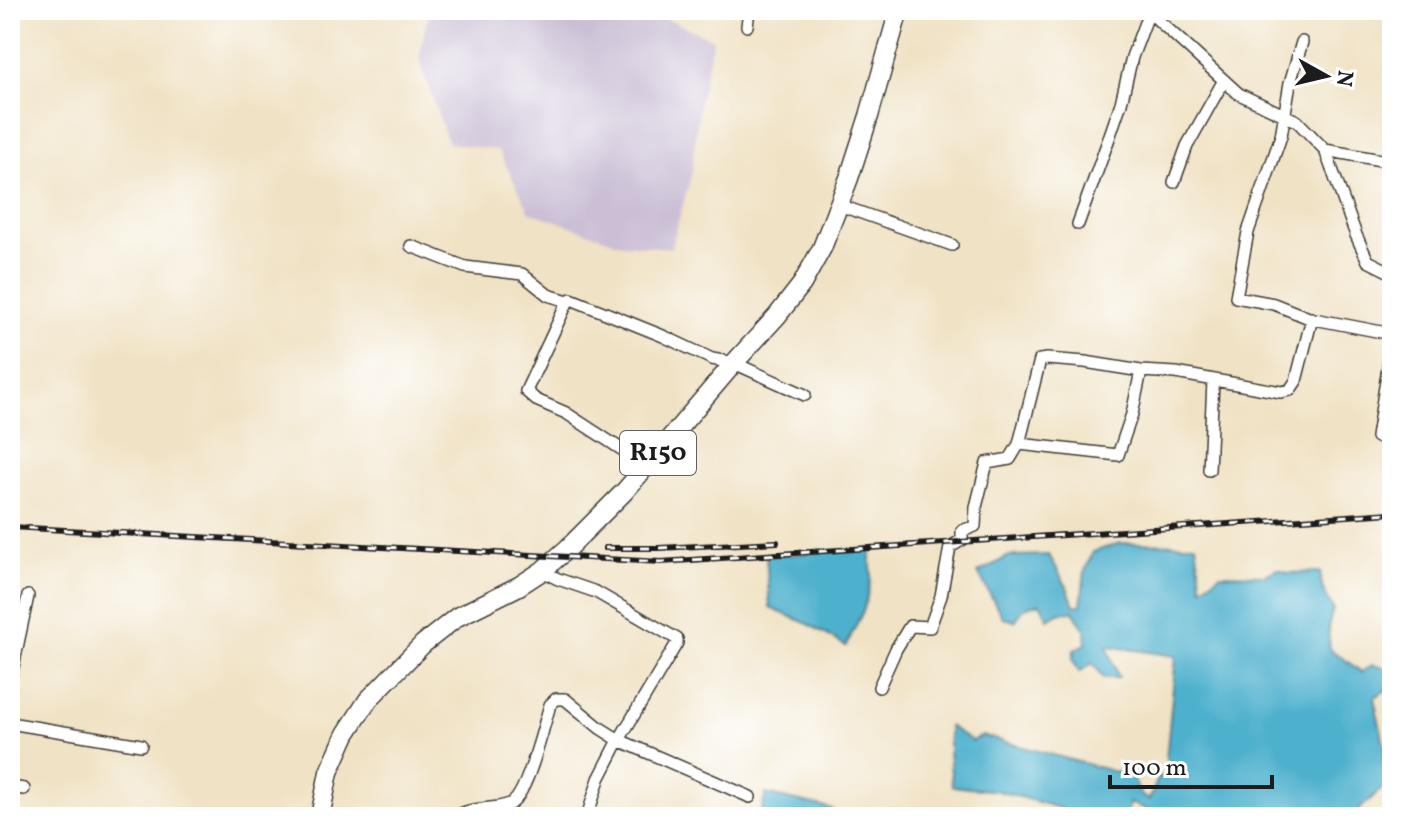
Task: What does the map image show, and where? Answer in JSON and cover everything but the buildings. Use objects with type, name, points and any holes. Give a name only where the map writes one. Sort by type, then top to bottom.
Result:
[{"type":"main road","name":"R150","points":[[320,817],[329,772],[346,734],[368,700],[423,644],[457,617],[519,586],[568,548],[624,492],[802,284],[822,248],[839,205],[869,116],[899,10]]},
{"type":"street","points":[[747,26],[749,10]]},
{"type":"street","points":[[1078,224],[1121,103],[1148,11],[1239,94],[1297,121],[1325,150],[1368,261],[1392,273]]},
{"type":"street","points":[[1302,42],[1283,115],[1281,136],[1248,232],[1236,297],[1274,304],[1312,318],[1392,334]]},
{"type":"street","points":[[1174,182],[1187,146],[1224,80]]},
{"type":"street","points":[[1325,150],[1392,162]]},
{"type":"street","points":[[839,205],[952,245]]},
{"type":"street","points":[[411,246],[465,267],[522,274],[548,295],[581,302],[712,359],[734,363],[805,395]]},
{"type":"street","points":[[568,301],[526,391],[647,466]]},
{"type":"street","points":[[879,687],[910,626],[930,627],[941,596],[950,547],[962,540],[962,531],[975,526],[976,507],[987,463],[1010,459],[1019,444],[1040,360],[1176,373],[1281,392],[1290,390],[1296,381],[1312,318]]},
{"type":"street","points":[[1377,437],[1392,342]]},
{"type":"street","points":[[1019,444],[1118,455],[1132,414],[1141,371]]},
{"type":"street","points":[[1209,470],[1213,381]]},
{"type":"street","points":[[542,571],[596,592],[677,639],[599,779],[587,817]]},
{"type":"street","points":[[10,681],[28,596]]},
{"type":"street","points":[[455,817],[469,810],[507,805],[516,800],[534,760],[550,705],[556,699],[565,699],[619,740],[750,797]]},
{"type":"street","points":[[10,723],[141,745]]},
{"type":"street","points":[[10,787],[24,789]]},
{"type":"shaded area","points":[[429,10],[652,10],[713,39],[699,104],[692,172],[671,248],[622,244],[530,212],[498,150],[448,143],[419,59]]},
{"type":"water","points":[[1120,543],[1196,544],[1202,588],[1220,574],[1265,575],[1278,569],[1288,573],[1320,572],[1322,587],[1333,609],[1328,628],[1330,649],[1362,672],[1372,665],[1392,669],[1392,686],[1374,698],[1392,780],[1351,817],[1167,817],[1165,813],[1129,803],[1128,817],[1091,817],[998,791],[952,786],[949,726],[972,741],[983,736],[1131,776],[1141,795],[1149,800],[1159,776],[1187,777],[1166,759],[1176,656],[1107,646],[1119,678],[1103,678],[1093,663],[1079,672],[1073,660],[1074,650],[1086,644],[1085,630],[1073,611],[1048,619],[1040,603],[1024,608],[1015,621],[1003,618],[978,573],[1009,556],[1049,555],[1074,605],[1081,605],[1085,571],[1093,552]]},
{"type":"water","points":[[871,549],[871,580],[864,609],[846,646],[808,624],[770,608],[766,556]]},
{"type":"water","points":[[766,794],[832,809],[830,817],[760,817]]},
{"type":"railway","points":[[10,527],[661,562],[1392,513]]},
{"type":"railway","points":[[605,548],[777,542]]}]
